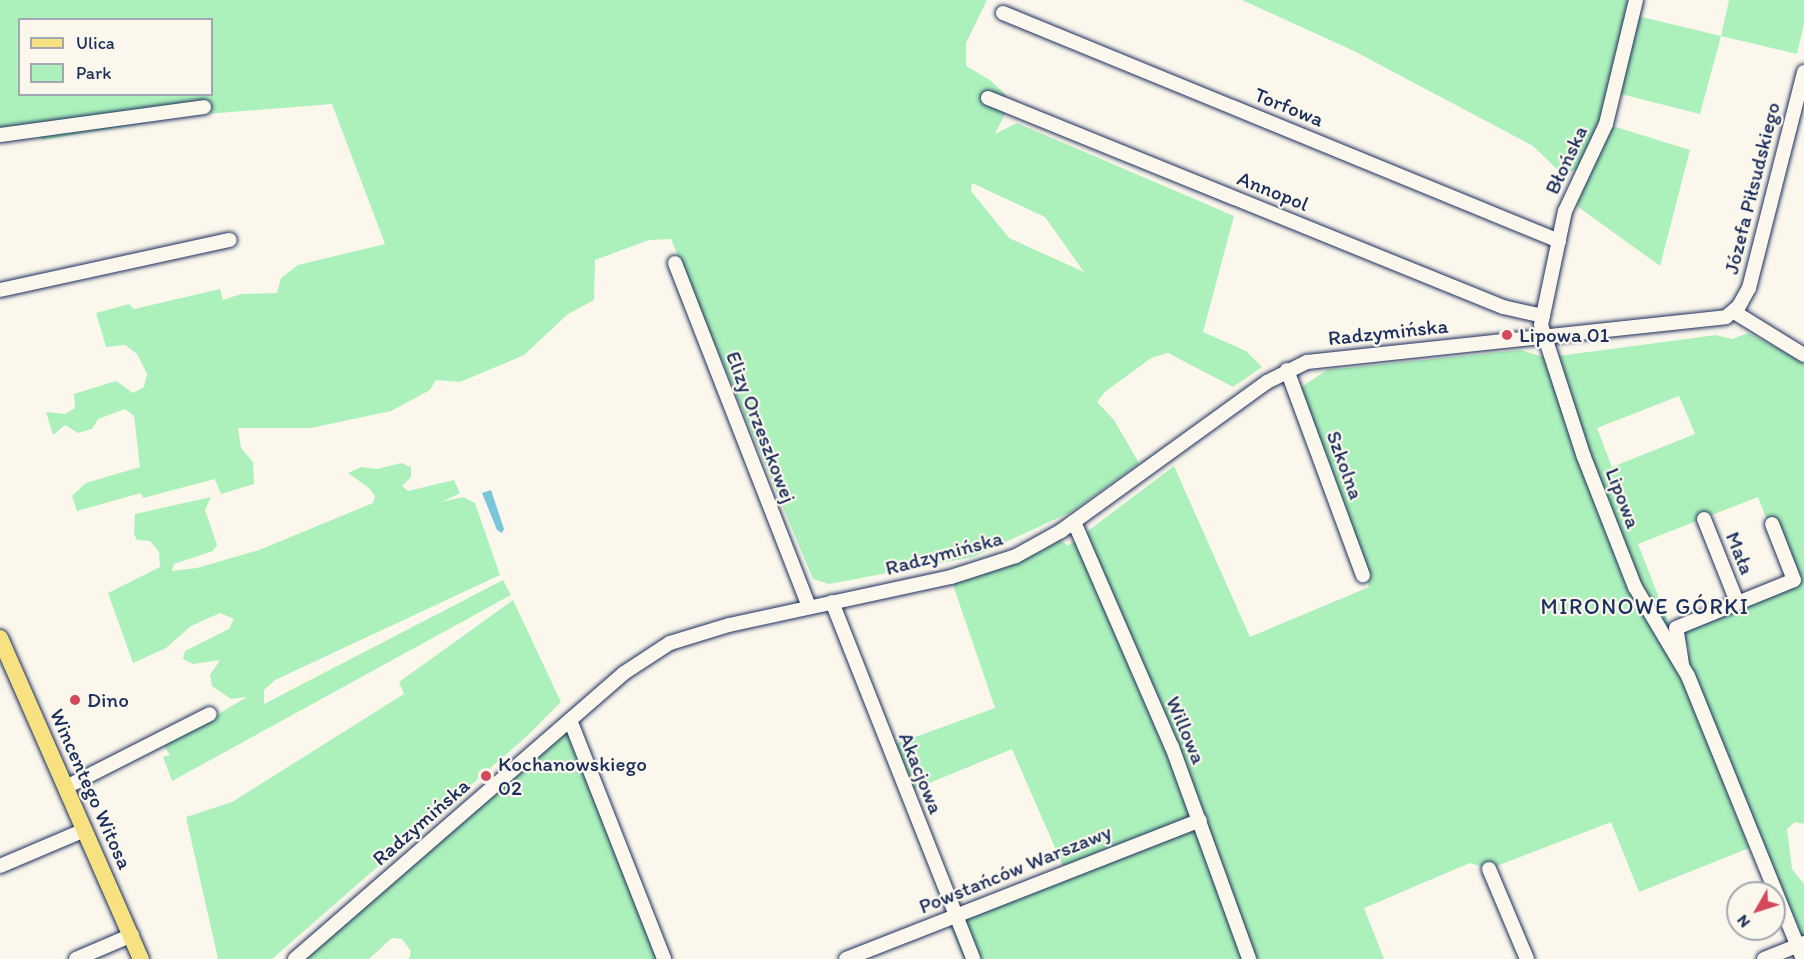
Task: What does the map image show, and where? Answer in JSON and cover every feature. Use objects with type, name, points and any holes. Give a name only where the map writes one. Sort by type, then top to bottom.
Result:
[{"type":"main road","name":"Wincentego Witosa","points":[[0,638],[141,959]]},
{"type":"street","name":"Błońska","points":[[1544,338],[1543,316],[1565,211],[1606,124],[1636,0]]},
{"type":"street","name":"Torfowa","points":[[1003,14],[1559,241]]},
{"type":"street","name":"Józefa Piłsudskiego","points":[[1734,312],[1749,288],[1804,72]]},
{"type":"street","name":"Annopol","points":[[988,98],[1503,307],[1543,316]]},
{"type":"street","points":[[0,135],[204,107]]},
{"type":"street","points":[[0,290],[230,240]]},
{"type":"street","name":"Elizy Orzeszkowej","points":[[675,263],[809,607]]},
{"type":"street","name":"Radzymińska","points":[[295,959],[633,666],[670,643],[809,607],[998,563],[1029,550],[1074,522],[1287,370],[1325,359],[1716,320],[1734,312]]},
{"type":"street","points":[[1734,312],[1804,355]]},
{"type":"street","name":"Lipowa","points":[[1544,338],[1635,587],[1682,664],[1801,949]]},
{"type":"street","name":"Szkolna","points":[[1287,370],[1363,575]]},
{"type":"street","name":"Mała","points":[[1704,519],[1737,602],[1794,580],[1772,524]]},
{"type":"street","name":"Willowa","points":[[1074,522],[1200,820],[1249,959]]},
{"type":"street","name":"Akacjowa","points":[[832,602],[973,959]]},
{"type":"street","name":"Lipowa","points":[[1682,664],[1676,628],[1737,602]]},
{"type":"street","points":[[66,788],[210,714]]},
{"type":"street","points":[[570,720],[664,959]]},
{"type":"street","name":"Powstańców Warszawy","points":[[846,959],[1200,820]]},
{"type":"street","points":[[0,867],[85,830]]},
{"type":"street","points":[[1489,869],[1527,959]]},
{"type":"street","points":[[76,959],[132,935]]},
{"type":"street","points":[[1764,959],[1801,949]]},
{"type":"green space","points":[[0,0],[987,0],[966,43],[966,66],[990,80],[1006,95],[1009,106],[995,134],[1017,123],[1234,216],[1203,332],[1246,351],[1262,367],[1233,387],[1168,353],[1151,358],[1105,392],[1097,402],[1114,420],[1139,463],[1071,512],[973,557],[829,584],[813,579],[671,239],[649,240],[595,260],[594,300],[568,314],[524,355],[460,382],[436,380],[430,390],[391,411],[311,428],[238,428],[241,448],[253,462],[254,484],[221,494],[215,479],[143,498],[141,493],[77,511],[72,496],[86,483],[140,467],[134,416],[125,409],[98,419],[92,429],[78,433],[65,425],[53,435],[46,412],[65,414],[75,408],[74,394],[116,381],[133,393],[144,387],[147,374],[137,354],[125,345],[106,347],[96,313],[129,304],[134,309],[220,289],[223,300],[241,294],[277,293],[281,278],[298,265],[385,244],[332,104],[194,115],[42,140],[31,124],[0,128]],"holes":[[[972,183],[1045,217],[1084,272],[1009,238],[971,191]]]},
{"type":"green space","points":[[1242,0],[1629,0],[1625,13],[1721,36],[1700,114],[1613,92],[1606,124],[1690,150],[1660,266],[1577,206],[1595,144],[1579,170],[1560,172],[1533,146],[1354,51]]},
{"type":"green space","points":[[1729,0],[1804,0],[1804,24],[1797,54],[1721,36]]},
{"type":"green space","points":[[1748,333],[1804,362],[1804,824],[1795,822],[1787,829],[1792,869],[1804,884],[1804,938],[1800,940],[1786,905],[1786,881],[1776,881],[1687,658],[1689,650],[1681,630],[1792,585],[1758,497],[1638,544],[1677,644],[1673,648],[1625,552],[1557,365],[1558,356],[1716,335],[1732,339]],"holes":[[[1679,396],[1695,434],[1612,467],[1597,428]]]},
{"type":"green space","points":[[1521,350],[1546,358],[1589,482],[1680,673],[1749,848],[1639,892],[1611,822],[1489,869],[1470,863],[1364,908],[1384,959],[964,959],[947,919],[1066,873],[1012,749],[903,794],[885,748],[995,708],[952,582],[1042,551],[1059,539],[1068,546],[1174,466],[1250,637],[1369,587],[1297,390],[1327,370]]},
{"type":"green space","points":[[401,463],[411,467],[411,477],[402,486],[408,491],[454,480],[460,493],[442,502],[463,497],[475,503],[500,575],[275,680],[264,690],[264,704],[503,580],[511,595],[172,781],[163,757],[170,755],[164,746],[247,697],[231,699],[212,686],[210,675],[220,660],[193,664],[183,659],[185,651],[229,629],[234,619],[220,613],[191,626],[166,648],[133,663],[108,593],[160,567],[159,552],[150,541],[137,540],[134,534],[135,514],[211,497],[205,510],[217,545],[213,551],[174,564],[172,571],[197,568],[259,550],[373,503],[375,496],[369,488],[348,473],[361,467],[377,469]]},
{"type":"green space","points":[[513,600],[561,702],[526,737],[272,959],[218,959],[186,817],[232,802],[404,694],[399,682]]},
{"type":"green space","points":[[571,722],[661,959],[409,959],[411,951],[402,939],[392,938],[369,959],[295,959]]},
{"type":"water","points":[[491,490],[504,529],[502,533],[497,530],[482,493]]},
{"type":"place","name":"Lipowa 01","points":[[1507,335]]},
{"type":"place","name":"Dino","points":[[75,700]]},
{"type":"place","name":"Kochanowskiego 02","points":[[486,776]]},
{"type":"district","name":"MIRONOWE GÓRKI","points":[[1645,607]]}]
